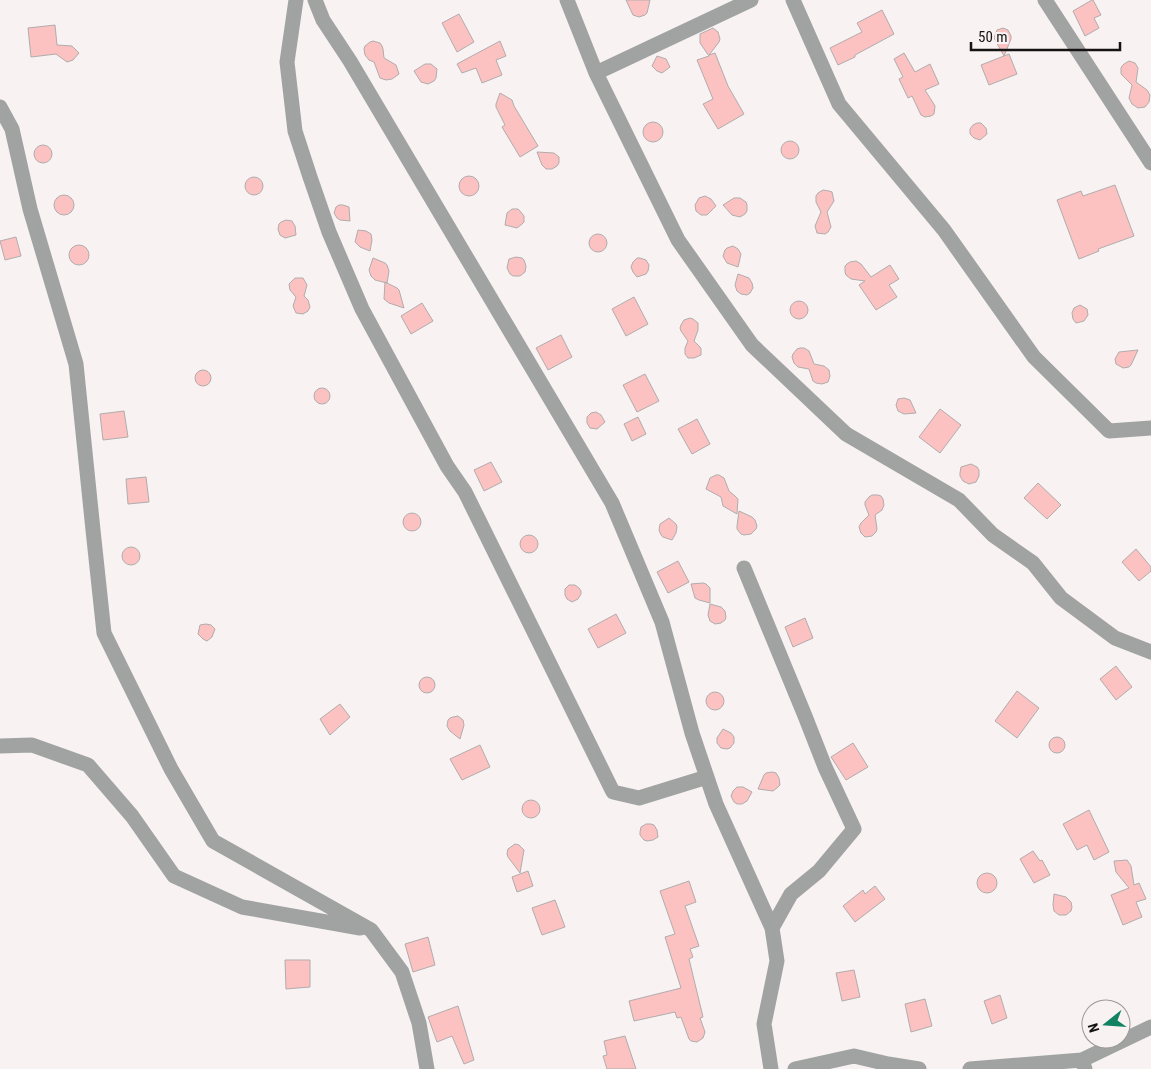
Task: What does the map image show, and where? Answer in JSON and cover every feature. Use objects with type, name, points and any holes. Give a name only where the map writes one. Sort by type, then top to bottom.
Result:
[{"type":"street","points":[[296,0],[287,62],[295,131],[329,232],[362,309],[447,466],[464,492],[613,792],[639,798],[707,777]]},
{"type":"street","points":[[315,0],[323,20],[359,76],[612,503],[662,622],[692,733],[716,804],[772,928],[777,961],[764,1024],[770,1069]]},
{"type":"street","points":[[567,0],[596,74],[678,240],[752,345],[846,434],[959,500],[993,535],[1033,563],[1060,598],[1115,638],[1151,652]]},
{"type":"street","points":[[596,74],[751,0]]},
{"type":"street","points":[[793,0],[839,104],[944,230],[1034,356],[1109,431],[1151,428]]},
{"type":"street","points":[[1046,0],[1151,162]]},
{"type":"street","points":[[0,107],[12,129],[30,209],[76,364],[104,633],[171,769],[213,841],[371,930],[402,972],[419,1022],[427,1069]]},
{"type":"street","points":[[744,568],[825,767],[854,829],[818,871],[792,894],[772,928]]},
{"type":"street","points":[[0,746],[32,744],[88,765],[132,816],[174,876],[242,907],[371,930]]},
{"type":"street","points":[[970,1069],[1084,1064],[1151,1027]]},
{"type":"street","points":[[795,1069],[854,1056],[919,1069]]},
{"type":"building","points":[[626,0],[650,0],[647,13],[639,17],[633,15]]},
{"type":"building","points":[[1092,0],[1101,15],[1094,18],[1099,28],[1085,36],[1073,11]]},
{"type":"building","points":[[882,10],[894,34],[838,65],[830,48],[862,32],[857,23]]},
{"type":"building","points":[[459,14],[474,42],[457,52],[442,23]]},
{"type":"building","points":[[55,25],[57,45],[72,46],[79,53],[73,60],[67,62],[56,54],[31,57],[28,28]]},
{"type":"building","points":[[713,28],[718,32],[720,39],[709,55],[715,53],[728,86],[744,114],[718,129],[703,104],[713,99],[697,60],[709,56],[700,43],[700,34]]},
{"type":"building","points":[[1003,28],[1008,30],[1011,36],[1004,56],[994,38],[997,30]]},
{"type":"building","points":[[373,41],[380,43],[382,46],[384,58],[396,65],[399,74],[392,79],[380,78],[374,62],[365,55],[365,46]]},
{"type":"building","points":[[500,41],[506,56],[496,60],[502,75],[482,83],[476,68],[462,73],[457,64]]},
{"type":"building","points":[[904,53],[915,72],[930,64],[939,84],[925,90],[935,106],[934,114],[931,116],[925,117],[921,115],[912,96],[908,98],[899,79],[903,77],[894,59]]},
{"type":"building","points":[[1009,54],[1017,74],[989,85],[981,65]]},
{"type":"building","points":[[657,56],[666,59],[670,67],[662,73],[652,66]]},
{"type":"building","points":[[1129,61],[1135,63],[1138,68],[1136,82],[1147,90],[1150,95],[1149,102],[1145,107],[1138,108],[1132,104],[1129,98],[1132,85],[1121,74],[1121,68]]},
{"type":"building","points":[[425,64],[431,64],[437,69],[436,78],[428,84],[421,82],[414,71]]},
{"type":"building","points":[[500,93],[512,100],[538,146],[520,157],[502,127],[505,125],[496,107]]},
{"type":"building","points":[[653,122],[660,125],[663,132],[660,139],[653,142],[646,139],[643,132],[646,125]]},
{"type":"building","points":[[977,123],[981,123],[986,128],[987,134],[980,140],[970,134],[970,129]]},
{"type":"building","points":[[786,141],[794,141],[799,146],[797,157],[786,159],[781,154],[781,146]]},
{"type":"building","points":[[43,145],[49,148],[52,154],[49,160],[43,163],[37,160],[34,154],[37,148]]},
{"type":"building","points":[[537,152],[554,153],[559,157],[559,163],[552,169],[546,169],[542,165]]},
{"type":"building","points":[[469,176],[476,179],[479,186],[476,193],[469,196],[462,193],[459,186],[462,179]]},
{"type":"building","points":[[250,177],[258,177],[263,182],[261,193],[250,195],[245,190],[245,182]]},
{"type":"building","points":[[1115,185],[1134,236],[1098,249],[1099,251],[1079,259],[1057,200],[1081,191],[1083,196]]},
{"type":"building","points":[[823,190],[832,192],[834,201],[827,212],[831,227],[825,234],[817,233],[815,226],[821,212],[816,202],[816,196]]},
{"type":"building","points":[[64,195],[71,198],[74,205],[71,212],[64,215],[57,212],[54,205],[57,198]]},
{"type":"building","points":[[705,196],[711,199],[716,206],[707,215],[701,215],[696,211],[695,205],[699,198]]},
{"type":"building","points":[[734,198],[740,198],[747,205],[747,211],[740,217],[732,215],[723,205]]},
{"type":"building","points":[[339,205],[349,207],[350,221],[337,218],[334,213]]},
{"type":"building","points":[[512,209],[518,209],[524,216],[524,222],[517,228],[505,225],[507,213]]},
{"type":"building","points":[[286,220],[292,221],[295,226],[296,235],[285,238],[280,235],[278,229],[279,224]]},
{"type":"building","points":[[358,230],[371,234],[370,251],[360,247],[355,242]]},
{"type":"building","points":[[598,234],[604,237],[607,243],[604,249],[598,252],[592,249],[589,243],[592,237]]},
{"type":"building","points":[[16,237],[21,256],[5,260],[0,241]]},
{"type":"building","points":[[79,245],[86,248],[89,255],[86,262],[79,265],[72,262],[69,255],[72,248]]},
{"type":"building","points":[[733,246],[741,254],[738,267],[727,263],[723,256],[727,248]]},
{"type":"building","points":[[373,258],[387,265],[389,271],[387,283],[375,280],[371,276],[369,270]]},
{"type":"building","points":[[522,258],[526,266],[525,272],[520,276],[513,276],[507,268],[509,259]]},
{"type":"building","points":[[637,258],[646,260],[649,265],[646,274],[637,277],[631,267]]},
{"type":"building","points":[[856,261],[861,264],[871,277],[890,265],[899,279],[889,285],[897,297],[876,310],[859,285],[865,281],[851,279],[846,275],[845,266],[850,262]]},
{"type":"building","points":[[738,274],[749,278],[752,283],[753,288],[747,295],[737,291],[735,285]]},
{"type":"building","points":[[295,278],[303,278],[307,285],[304,296],[308,300],[310,307],[303,314],[296,313],[293,306],[296,297],[290,290],[289,284]]},
{"type":"building","points":[[385,282],[399,290],[404,308],[389,303],[384,299]]},
{"type":"building","points":[[634,297],[648,324],[626,336],[612,309]]},
{"type":"building","points":[[795,301],[803,301],[808,306],[806,317],[795,319],[790,314],[790,306]]},
{"type":"building","points":[[422,303],[433,321],[411,334],[401,316]]},
{"type":"building","points":[[1080,305],[1087,309],[1088,315],[1084,321],[1076,323],[1072,313],[1074,308]]},
{"type":"building","points":[[690,318],[698,323],[698,330],[694,341],[701,349],[701,355],[694,358],[688,358],[685,354],[688,341],[680,328],[684,320]]},
{"type":"building","points":[[561,335],[572,357],[548,370],[536,348]]},
{"type":"building","points":[[800,348],[809,351],[814,364],[824,366],[829,370],[828,382],[816,383],[813,381],[809,369],[798,367],[794,363],[793,354]]},
{"type":"building","points":[[1138,350],[1129,367],[1123,368],[1116,364],[1115,359],[1119,352]]},
{"type":"building","points":[[200,370],[206,370],[211,375],[209,384],[200,386],[195,381],[195,375]]},
{"type":"building","points":[[645,374],[659,401],[637,412],[623,385]]},
{"type":"building","points":[[319,388],[325,388],[330,393],[328,402],[319,404],[314,399],[314,393]]},
{"type":"building","points":[[898,399],[910,400],[916,413],[904,414],[898,411],[896,405]]},
{"type":"building","points":[[940,409],[961,425],[940,453],[919,437]]},
{"type":"building","points":[[124,411],[128,437],[103,440],[100,414]]},
{"type":"building","points":[[596,412],[601,415],[605,422],[597,429],[590,428],[587,423],[587,417],[591,413]]},
{"type":"building","points":[[638,417],[646,434],[632,441],[624,424]]},
{"type":"building","points":[[697,419],[710,444],[692,454],[678,429]]},
{"type":"building","points":[[491,462],[502,482],[484,491],[474,470]]},
{"type":"building","points":[[971,464],[979,470],[979,476],[976,482],[969,484],[963,481],[960,473],[961,467]]},
{"type":"building","points":[[716,475],[724,478],[729,491],[738,499],[737,514],[723,506],[721,497],[706,489],[710,478]]},
{"type":"building","points":[[146,477],[149,502],[128,504],[126,479]]},
{"type":"building","points":[[1038,483],[1061,505],[1047,519],[1024,498]]},
{"type":"building","points":[[872,495],[881,496],[884,505],[882,510],[875,515],[876,532],[872,536],[865,537],[859,527],[869,515],[865,502]]},
{"type":"building","points":[[739,511],[755,520],[757,526],[751,534],[741,534],[737,529]]},
{"type":"building","points":[[412,513],[418,516],[421,522],[418,528],[412,531],[406,528],[403,522],[406,516]]},
{"type":"building","points":[[669,518],[677,527],[672,540],[663,537],[659,530],[660,524]]},
{"type":"building","points":[[529,535],[535,538],[538,544],[535,550],[529,553],[523,550],[520,544],[523,538]]},
{"type":"building","points":[[131,547],[137,550],[140,556],[137,562],[131,565],[125,562],[122,556],[125,550]]},
{"type":"building","points":[[1136,549],[1151,567],[1151,571],[1139,581],[1122,562]]},
{"type":"building","points":[[678,561],[689,582],[668,593],[657,572]]},
{"type":"building","points":[[703,583],[710,588],[710,603],[695,598],[691,584]]},
{"type":"building","points":[[569,585],[575,585],[581,591],[578,599],[572,602],[565,595],[565,589]]},
{"type":"building","points":[[710,604],[721,607],[725,611],[725,620],[721,623],[715,624],[710,621],[708,615]]},
{"type":"building","points":[[616,614],[626,633],[598,648],[588,629]]},
{"type":"building","points":[[805,618],[813,638],[793,647],[785,627]]},
{"type":"building","points":[[200,625],[211,625],[215,629],[212,637],[207,641],[198,634]]},
{"type":"building","points":[[1116,666],[1132,687],[1116,700],[1100,679]]},
{"type":"building","points":[[424,677],[430,677],[435,682],[433,691],[424,693],[419,688],[419,682]]},
{"type":"building","points":[[1017,691],[1039,708],[1017,738],[995,721]]},
{"type":"building","points":[[711,692],[719,692],[724,697],[722,708],[711,710],[706,705],[706,697]]},
{"type":"building","points":[[340,704],[350,717],[330,735],[320,719]]},
{"type":"building","points":[[458,716],[463,720],[464,725],[460,739],[447,726],[450,718]]},
{"type":"building","points":[[723,729],[734,737],[734,743],[727,749],[721,748],[717,743],[717,738]]},
{"type":"building","points":[[1057,737],[1063,739],[1065,745],[1063,751],[1057,753],[1051,751],[1049,745],[1051,739]]},
{"type":"building","points":[[853,743],[868,767],[846,780],[831,757]]},
{"type":"building","points":[[480,745],[490,767],[462,780],[450,759]]},
{"type":"building","points":[[772,772],[776,773],[780,785],[773,791],[758,789],[764,775]]},
{"type":"building","points":[[737,787],[743,787],[752,792],[747,801],[742,804],[734,802],[731,796]]},
{"type":"building","points":[[531,800],[537,803],[540,809],[537,815],[531,818],[525,815],[522,809],[525,803]]},
{"type":"building","points":[[1089,810],[1109,852],[1094,860],[1087,845],[1077,850],[1063,824]]},
{"type":"building","points":[[646,824],[654,825],[658,837],[653,840],[644,840],[640,832],[641,827]]},
{"type":"building","points":[[515,844],[524,850],[520,873],[507,854],[508,849]]},
{"type":"building","points":[[1033,851],[1040,861],[1042,860],[1050,875],[1034,883],[1020,859]]},
{"type":"building","points":[[1127,860],[1131,866],[1134,885],[1139,883],[1146,899],[1136,902],[1142,917],[1123,925],[1111,895],[1129,888],[1116,872],[1114,861]]},
{"type":"building","points":[[528,871],[533,886],[517,892],[512,877]]},
{"type":"building","points":[[987,873],[994,876],[997,883],[994,890],[987,893],[980,890],[977,883],[980,876]]},
{"type":"building","points":[[689,881],[696,902],[685,906],[699,946],[690,949],[693,957],[689,959],[703,1017],[700,1018],[705,1032],[703,1038],[697,1042],[689,1039],[681,1017],[677,1018],[675,1012],[634,1021],[629,1001],[681,988],[665,937],[675,934],[660,891]]},
{"type":"building","points":[[875,886],[885,899],[855,922],[843,906],[863,890],[865,894]]},
{"type":"building","points":[[1054,894],[1066,897],[1071,902],[1071,911],[1066,915],[1059,915],[1054,911]]},
{"type":"building","points":[[555,900],[565,927],[542,935],[532,908]]},
{"type":"building","points":[[428,937],[435,965],[413,972],[405,944]]},
{"type":"building","points":[[285,960],[310,960],[310,987],[286,989]]},
{"type":"building","points":[[854,970],[860,997],[842,1001],[836,973]]},
{"type":"building","points":[[1000,995],[1007,1018],[992,1024],[984,1001]]},
{"type":"building","points":[[925,999],[932,1026],[911,1032],[905,1004]]},
{"type":"building","points":[[458,1006],[474,1060],[464,1064],[452,1036],[437,1042],[428,1017]]},
{"type":"building","points":[[625,1036],[636,1069],[607,1069],[603,1056],[607,1055],[604,1041]]}]
